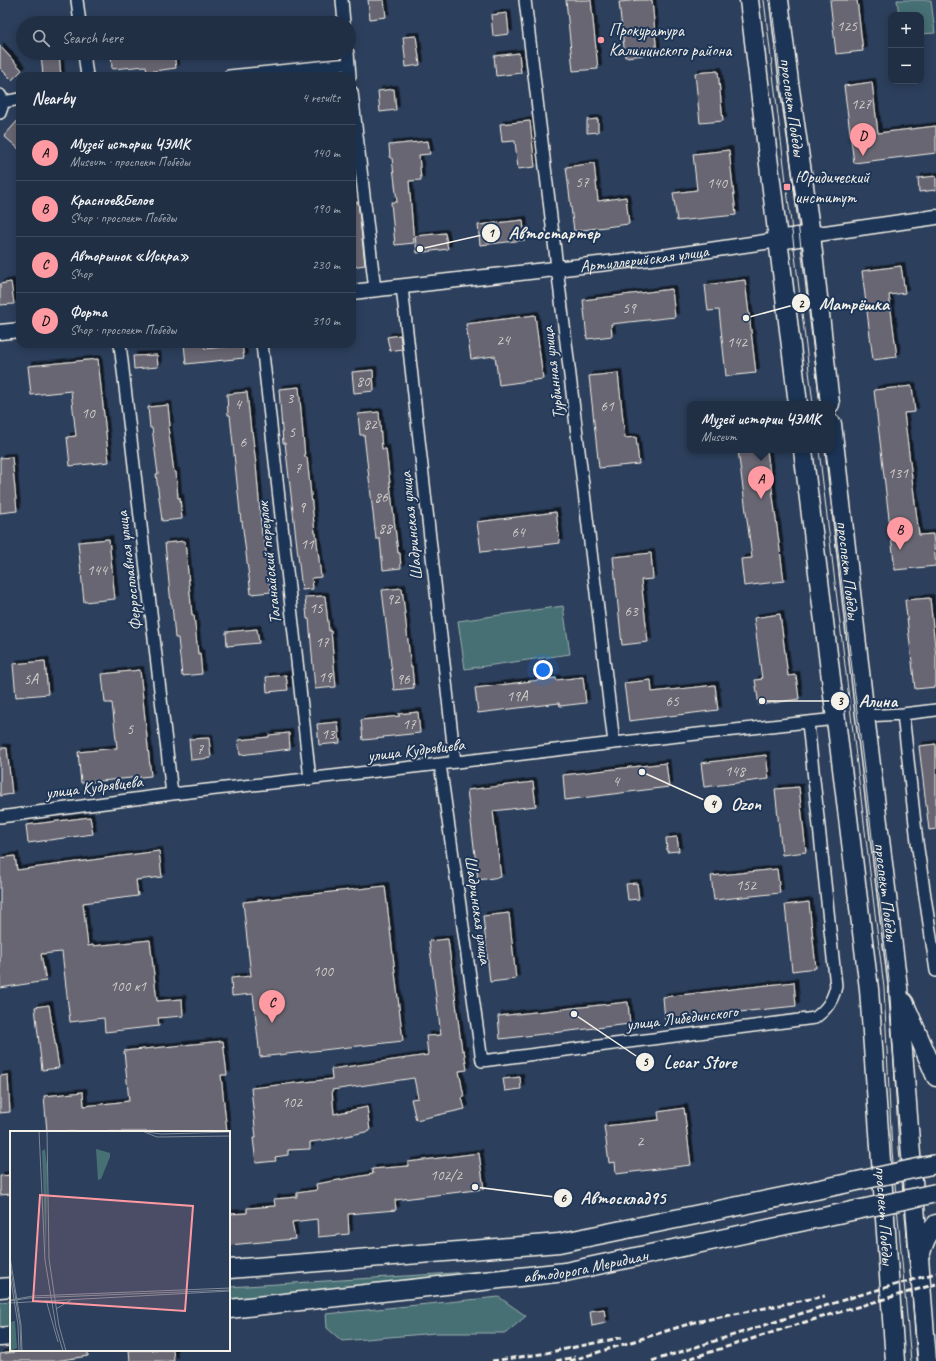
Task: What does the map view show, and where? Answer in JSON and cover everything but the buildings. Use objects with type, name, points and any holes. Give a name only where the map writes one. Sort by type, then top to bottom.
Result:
[{"type":"main road","name":"проспект Победы","points":[[749,0],[798,401]]},
{"type":"main road","name":"проспект Победы","points":[[779,0],[811,236],[830,401]]},
{"type":"main road","name":"Артиллерийская улица","points":[[778,240],[811,236]]},
{"type":"main road","name":"проспект Победы","points":[[835,451],[898,987],[927,1361]]},
{"type":"main road","name":"проспект Победы","points":[[804,453],[869,990],[895,1361]]},
{"type":"main road","points":[[898,987],[936,1077]]},
{"type":"main road","name":"автодорога Меридиан","points":[[230,1269],[559,1243],[936,1164]]},
{"type":"main road","name":"автодорога Меридиан","points":[[230,1309],[565,1272],[936,1193]]},
{"type":"main road","points":[[920,1259],[924,1241],[936,1224]]},
{"type":"main road","points":[[0,1288],[10,1287]]},
{"type":"main road","points":[[0,1337],[10,1336]]},
{"type":"street","points":[[77,0],[79,16]]},
{"type":"street","points":[[342,0],[343,16]]},
{"type":"street","name":"Турбинная улица","points":[[526,0],[614,743]]},
{"type":"street","points":[[85,60],[86,72]]},
{"type":"street","points":[[255,72],[335,60]]},
{"type":"street","points":[[348,60],[350,72]]},
{"type":"street","points":[[0,113],[3,105],[1,98],[16,99]]},
{"type":"street","points":[[356,126],[375,290]]},
{"type":"street","name":"Артиллерийская улица","points":[[811,236],[936,217]]},
{"type":"street","name":"Артиллерийская улица","points":[[356,292],[669,256],[778,240]]},
{"type":"street","name":"Шадринская улица","points":[[402,287],[455,762]]},
{"type":"street","points":[[0,332],[16,330]]},
{"type":"street","name":"Ферросплавная улица","points":[[120,348],[172,794]]},
{"type":"street","name":"Таганайский переулок","points":[[262,348],[310,779]]},
{"type":"street","points":[[865,716],[903,714],[936,710]]},
{"type":"street","points":[[903,714],[918,842],[936,971]]},
{"type":"street","name":"улица Кудрявцева","points":[[0,817],[172,794],[836,719]]},
{"type":"street","name":"улица Либединского","points":[[482,1061],[815,1018],[826,1009],[834,996],[836,986],[808,723]]},
{"type":"street","name":"Шадринская улица","points":[[440,764],[482,1061]]},
{"type":"green space","points":[[897,0],[931,0],[935,33],[924,34],[924,12],[899,12]]},
{"type":"green space","points":[[563,606],[570,654],[465,669],[458,621]]},
{"type":"green space","points":[[517,1269],[230,1301],[230,1287]]},
{"type":"green space","points":[[499,1297],[526,1316],[506,1333],[436,1333],[342,1341],[327,1328],[326,1314]]},
{"type":"green space","points":[[10,1301],[10,1326],[0,1327],[0,1302]]},
{"type":"tram line","points":[[764,0],[813,401]]},
{"type":"tram line","points":[[771,0],[820,401]]},
{"type":"tram line","points":[[819,453],[884,988],[892,1151],[911,1361]]},
{"type":"tram line","points":[[826,453],[889,980],[899,1148],[918,1361]]},
{"type":"railway","points":[[652,1361],[853,1297],[936,1273]]},
{"type":"railway","points":[[682,1361],[802,1323],[936,1284]]},
{"type":"railway","points":[[570,1361],[695,1322],[825,1296]]},
{"type":"railway","points":[[492,1361],[541,1354],[624,1337]]},
{"type":"railway","points":[[556,1361],[575,1357]]},
{"type":"place","name":"Прокуратура Калининского района","points":[[601,40]]},
{"type":"place","name":"Форта","points":[[863,156]]},
{"type":"place","name":"Юридический институт","points":[[787,187]]},
{"type":"place","name":"Автостартер","points":[[420,249]]},
{"type":"place","name":"Матрёшка","points":[[746,318]]},
{"type":"place","name":"Музей истории ЧЭМК","points":[[761,499]]},
{"type":"place","name":"Красное&Белое","points":[[900,550]]},
{"type":"place","name":"Алина","points":[[762,701]]},
{"type":"place","name":"Ozon","points":[[642,772]]},
{"type":"place","name":"Lecar Store","points":[[574,1014]]},
{"type":"place","name":"Авторынок «Искра»","points":[[272,1023]]},
{"type":"place","name":"Автосклад95","points":[[475,1187]]}]
